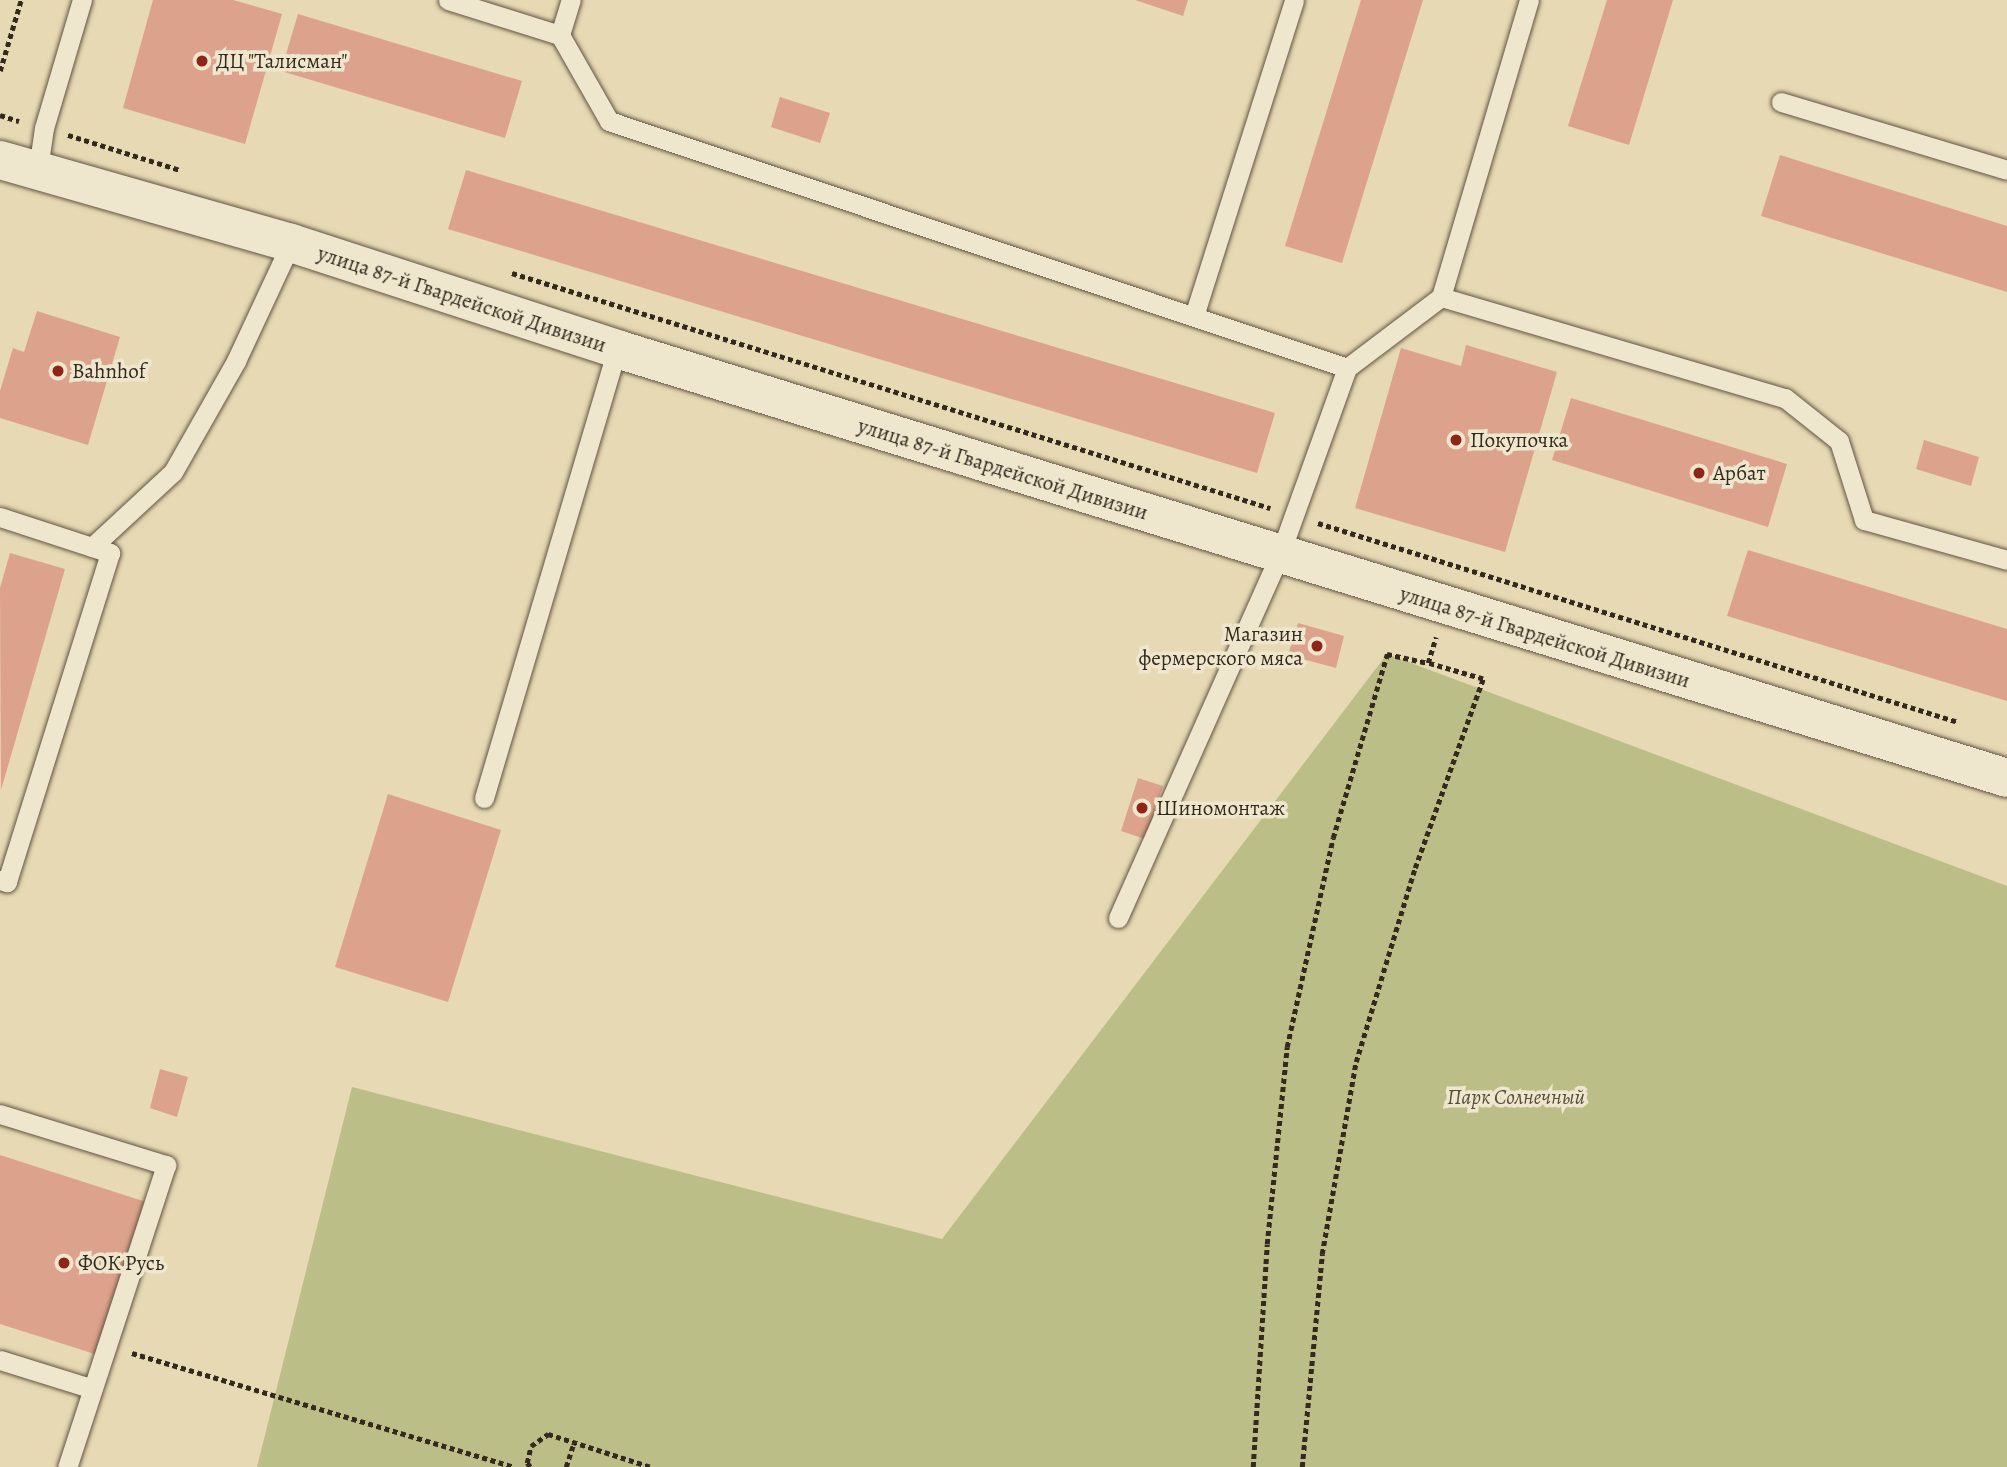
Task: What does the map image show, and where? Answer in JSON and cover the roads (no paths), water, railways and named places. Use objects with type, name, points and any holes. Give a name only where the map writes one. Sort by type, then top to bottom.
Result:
[{"type":"street","name":"улица 87-й Гвардейской Дивизии","points":[[0,160],[291,243],[617,349],[2007,778]]},
{"type":"lane","points":[[38,169],[44,128],[82,0]]},
{"type":"lane","points":[[448,0],[560,35],[609,121],[1347,368]]},
{"type":"lane","points":[[560,35],[572,0]]},
{"type":"lane","points":[[1194,316],[1294,0]]},
{"type":"lane","points":[[1118,918],[1280,554],[1347,368],[1441,297],[1529,0]]},
{"type":"lane","points":[[1781,102],[2007,170]]},
{"type":"lane","points":[[92,547],[173,472],[236,361],[291,243]]},
{"type":"lane","points":[[1441,297],[1785,398],[1839,441],[1864,520],[2007,560]]},
{"type":"lane","points":[[484,798],[617,349]]},
{"type":"lane","points":[[0,517],[110,553],[7,882],[0,880]]},
{"type":"lane","points":[[0,1114],[166,1164],[67,1467]]},
{"type":"lane","points":[[0,1360],[93,1390]]},
{"type":"place","name":"ДЦ \"Талисман\"","points":[[202,61]]},
{"type":"place","name":"Bahnhof","points":[[58,371]]},
{"type":"place","name":"Покупочка","points":[[1456,440]]},
{"type":"place","name":"Арбат","points":[[1699,473]]},
{"type":"place","name":"Магазин фермерского мяса","points":[[1317,646]]},
{"type":"place","name":"Шиномонтаж","points":[[1142,808]]},
{"type":"place","name":"ФОК Русь","points":[[64,1263]]},
{"type":"park label","name":"Парк Солнечный","points":[[1516,1097]]}]
